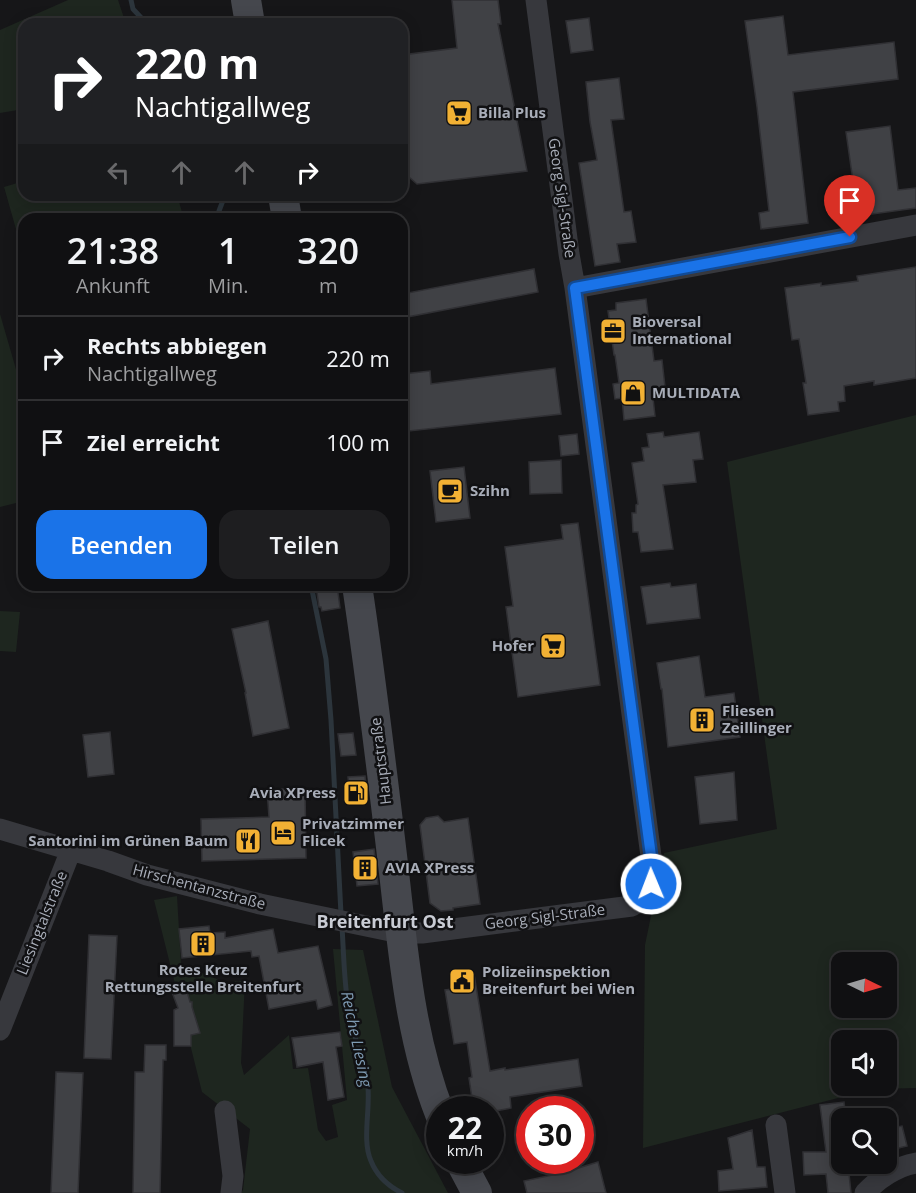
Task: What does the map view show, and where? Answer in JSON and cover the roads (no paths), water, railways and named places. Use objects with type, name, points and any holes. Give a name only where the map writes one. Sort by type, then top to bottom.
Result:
[{"type":"main road","points":[[246,0],[249,18]]},
{"type":"main road","name":"Hauptstraße","points":[[358,591],[377,726],[400,933],[413,1020],[434,1096]]},
{"type":"main road","points":[[467,1174],[477,1193]]},
{"type":"street","name":"Georg Sigl-Straße","points":[[400,933],[422,933],[632,906],[646,894],[651,884],[653,871],[536,0]]},
{"type":"street","points":[[575,288],[916,225]]},
{"type":"street","name":"Hirschentanzstraße","points":[[0,829],[156,877],[260,904],[400,933]]},
{"type":"street","name":"Liesingtalstraße","points":[[2,1021],[71,850]]},
{"type":"street","points":[[225,1111],[233,1176],[231,1193]]},
{"type":"street","points":[[776,1125],[785,1193]]},
{"type":"street","points":[[865,1193],[888,1174],[916,1163]]},
{"type":"waterway","name":"Reiche Liesing","points":[[131,0],[133,9],[141,18]]},
{"type":"waterway","name":"Reiche Liesing","points":[[219,213],[223,201]]},
{"type":"waterway","name":"Reiche Liesing","points":[[312,591],[326,659],[341,914]]},
{"type":"waterway","name":"Reiche Liesing","points":[[342,927],[348,1007],[368,1088],[368,1153],[380,1176],[402,1193]]},
{"type":"place","name":"Billa Plus","points":[[459,113]]},
{"type":"place","name":"Bioversal International","points":[[613,331]]},
{"type":"place","name":"MULTIDATA","points":[[633,393]]},
{"type":"place","name":"Szihn","points":[[450,491]]},
{"type":"place","name":"Hofer","points":[[553,646]]},
{"type":"place","name":"Fliesen Zeillinger","points":[[702,720]]},
{"type":"place","name":"Avia XPress","points":[[356,793]]},
{"type":"place","name":"Privatzimmer Flicek","points":[[283,833]]},
{"type":"place","name":"Santorini im Grünen Baum","points":[[248,841]]},
{"type":"place","name":"AVIA XPress","points":[[365,868]]},
{"type":"place","name":"Rotes Kreuz Rettungsstelle Breitenfurt","points":[[203,944]]},
{"type":"place","name":"Polizeiinspektion Breitenfurt bei Wien","points":[[462,981]]},
{"type":"district","name":"Breitenfurt Ost","points":[[385,922]]}]
